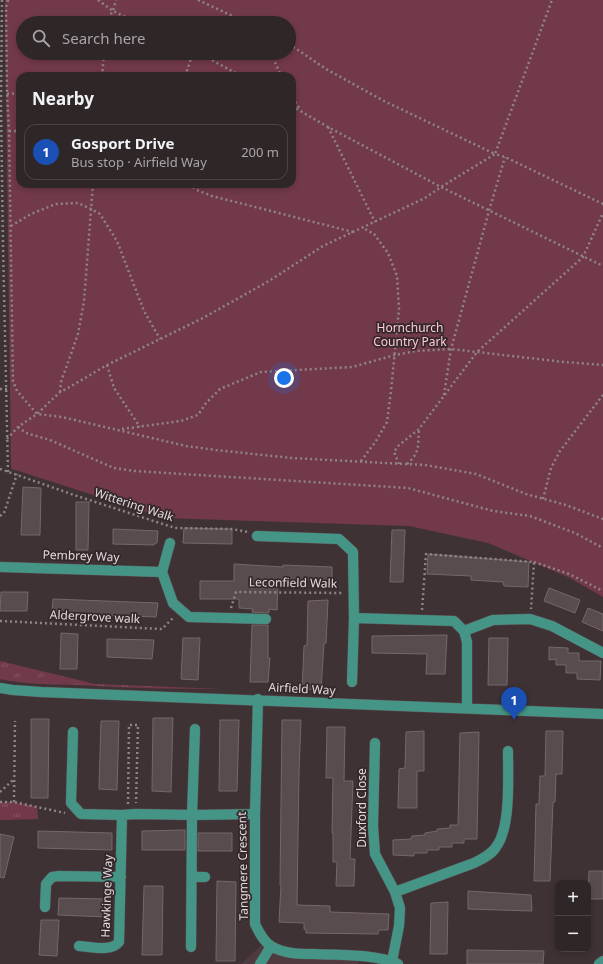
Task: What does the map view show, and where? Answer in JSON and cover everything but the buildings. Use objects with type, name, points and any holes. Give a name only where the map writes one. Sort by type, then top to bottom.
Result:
[{"type":"street","points":[[262,536],[339,539],[353,552],[354,618],[352,682]]},
{"type":"street","points":[[170,543],[162,572],[173,603],[189,617],[266,619]]},
{"type":"street","name":"Pembrey Way","points":[[0,568],[162,572]]},
{"type":"street","points":[[354,618],[454,621],[464,630],[467,642],[467,708]]},
{"type":"street","points":[[464,630],[493,620],[530,619],[552,626],[603,653]]},
{"type":"street","name":"Airfield Way","points":[[0,688],[41,692],[188,698],[258,699],[376,706],[467,708],[603,714]]},
{"type":"street","name":"Tangmere Crescent","points":[[258,699],[255,814],[255,924],[262,937],[271,946]]},
{"type":"street","points":[[191,947],[192,815],[195,729]]},
{"type":"street","points":[[73,732],[71,803],[81,814],[255,814]]},
{"type":"street","name":"Duxford Close","points":[[375,743],[373,826],[375,854],[395,892],[400,908],[400,926],[395,963]]},
{"type":"street","points":[[395,892],[474,863],[486,857],[496,848],[502,838],[505,825],[508,751]]},
{"type":"street","name":"Hawkinge Way","points":[[79,946],[109,948],[119,942],[121,877],[128,814]]},
{"type":"street","points":[[192,872],[194,877],[205,877]]},
{"type":"street","points":[[45,907],[46,884],[52,877],[121,877]]},
{"type":"street","points":[[260,964],[271,946],[289,953],[358,956],[395,963]]},
{"type":"street","points":[[599,964],[603,961]]},
{"type":"path","points":[[2,0],[2,246],[7,389],[8,472]]},
{"type":"path","points":[[2,7],[8,0]]},
{"type":"path","points":[[8,0],[6,7],[7,94],[11,226],[13,381],[17,391],[37,414],[62,417],[186,446],[291,458],[361,461],[378,464],[425,465],[476,474],[526,494],[603,518]]},
{"type":"path","points":[[98,0],[113,12],[122,16]]},
{"type":"path","points":[[110,16],[113,12],[116,0]]},
{"type":"path","points":[[198,0],[233,16]]},
{"type":"path","points":[[7,439],[18,427],[37,414],[60,392],[107,365],[203,318],[269,281],[323,246],[425,198],[495,154],[552,0]]},
{"type":"path","points":[[296,49],[326,69],[384,101],[603,204]]},
{"type":"path","points":[[102,72],[103,60]]},
{"type":"path","points":[[186,72],[190,60]]},
{"type":"path","points":[[212,60],[234,72]]},
{"type":"path","points":[[274,60],[279,72]]},
{"type":"path","points":[[7,94],[16,93]]},
{"type":"path","points":[[296,104],[302,112]]},
{"type":"path","points":[[296,108],[441,187],[603,266]]},
{"type":"path","points":[[328,127],[375,222]]},
{"type":"path","points":[[9,131],[16,131]]},
{"type":"path","points":[[444,396],[451,349],[505,157]]},
{"type":"path","points":[[60,392],[78,334],[84,301],[93,188]]},
{"type":"path","points":[[194,188],[212,196],[354,232]]},
{"type":"path","points":[[11,226],[31,214],[56,204],[78,203],[100,214],[117,241],[144,311],[160,339]]},
{"type":"path","points":[[400,464],[394,452],[398,446],[419,429],[477,352],[583,257],[603,213]]},
{"type":"path","points":[[361,461],[376,441],[387,422],[399,309],[397,276],[388,253],[374,234],[363,228]]},
{"type":"path","points":[[119,430],[181,421],[198,415],[206,403],[220,389],[261,372],[352,367],[395,355],[451,349],[603,365]]},
{"type":"path","points":[[107,365],[114,388],[140,427]]},
{"type":"path","points":[[0,389],[7,389]]},
{"type":"path","points":[[543,499],[550,468],[560,451],[603,395]]},
{"type":"path","points":[[18,427],[26,433],[50,440],[114,468],[134,471],[408,488],[493,511],[530,516],[575,533],[603,548]]},
{"type":"path","points":[[407,464],[414,458],[418,447],[419,429]]},
{"type":"path","name":"Wittering Walk","points":[[0,469],[175,528],[232,530],[262,536]]},
{"type":"path","points":[[0,516],[4,513],[17,474]]},
{"type":"path","points":[[421,620],[426,554],[534,562],[569,574],[603,591]]},
{"type":"path","points":[[530,619],[534,562]]},
{"type":"path","name":"Leconfield Walk","points":[[228,618],[236,592],[354,593]]},
{"type":"path","name":"Aldergrove walk","points":[[0,621],[162,629],[181,610]]},
{"type":"path","points":[[14,802],[15,721]]},
{"type":"path","points":[[130,725],[138,725],[128,814],[130,725]]},
{"type":"path","points":[[0,792],[14,779]]},
{"type":"path","points":[[0,802],[14,802],[77,816],[81,814]]},
{"type":"shaded area","points":[[266,941],[271,946],[358,956],[358,964],[241,964]]},
{"type":"green space","name":"Hornchurch Country Park","points":[[5,0],[603,0],[603,597],[568,577],[488,543],[409,526],[165,518],[12,469]]},
{"type":"green space","points":[[0,661],[95,684],[223,689],[133,688],[20,682],[0,679]]},
{"type":"green space","points":[[0,802],[14,802],[37,807],[38,819],[0,820]]},
{"type":"place","name":"Gosport Drive","points":[[514,720]]}]
